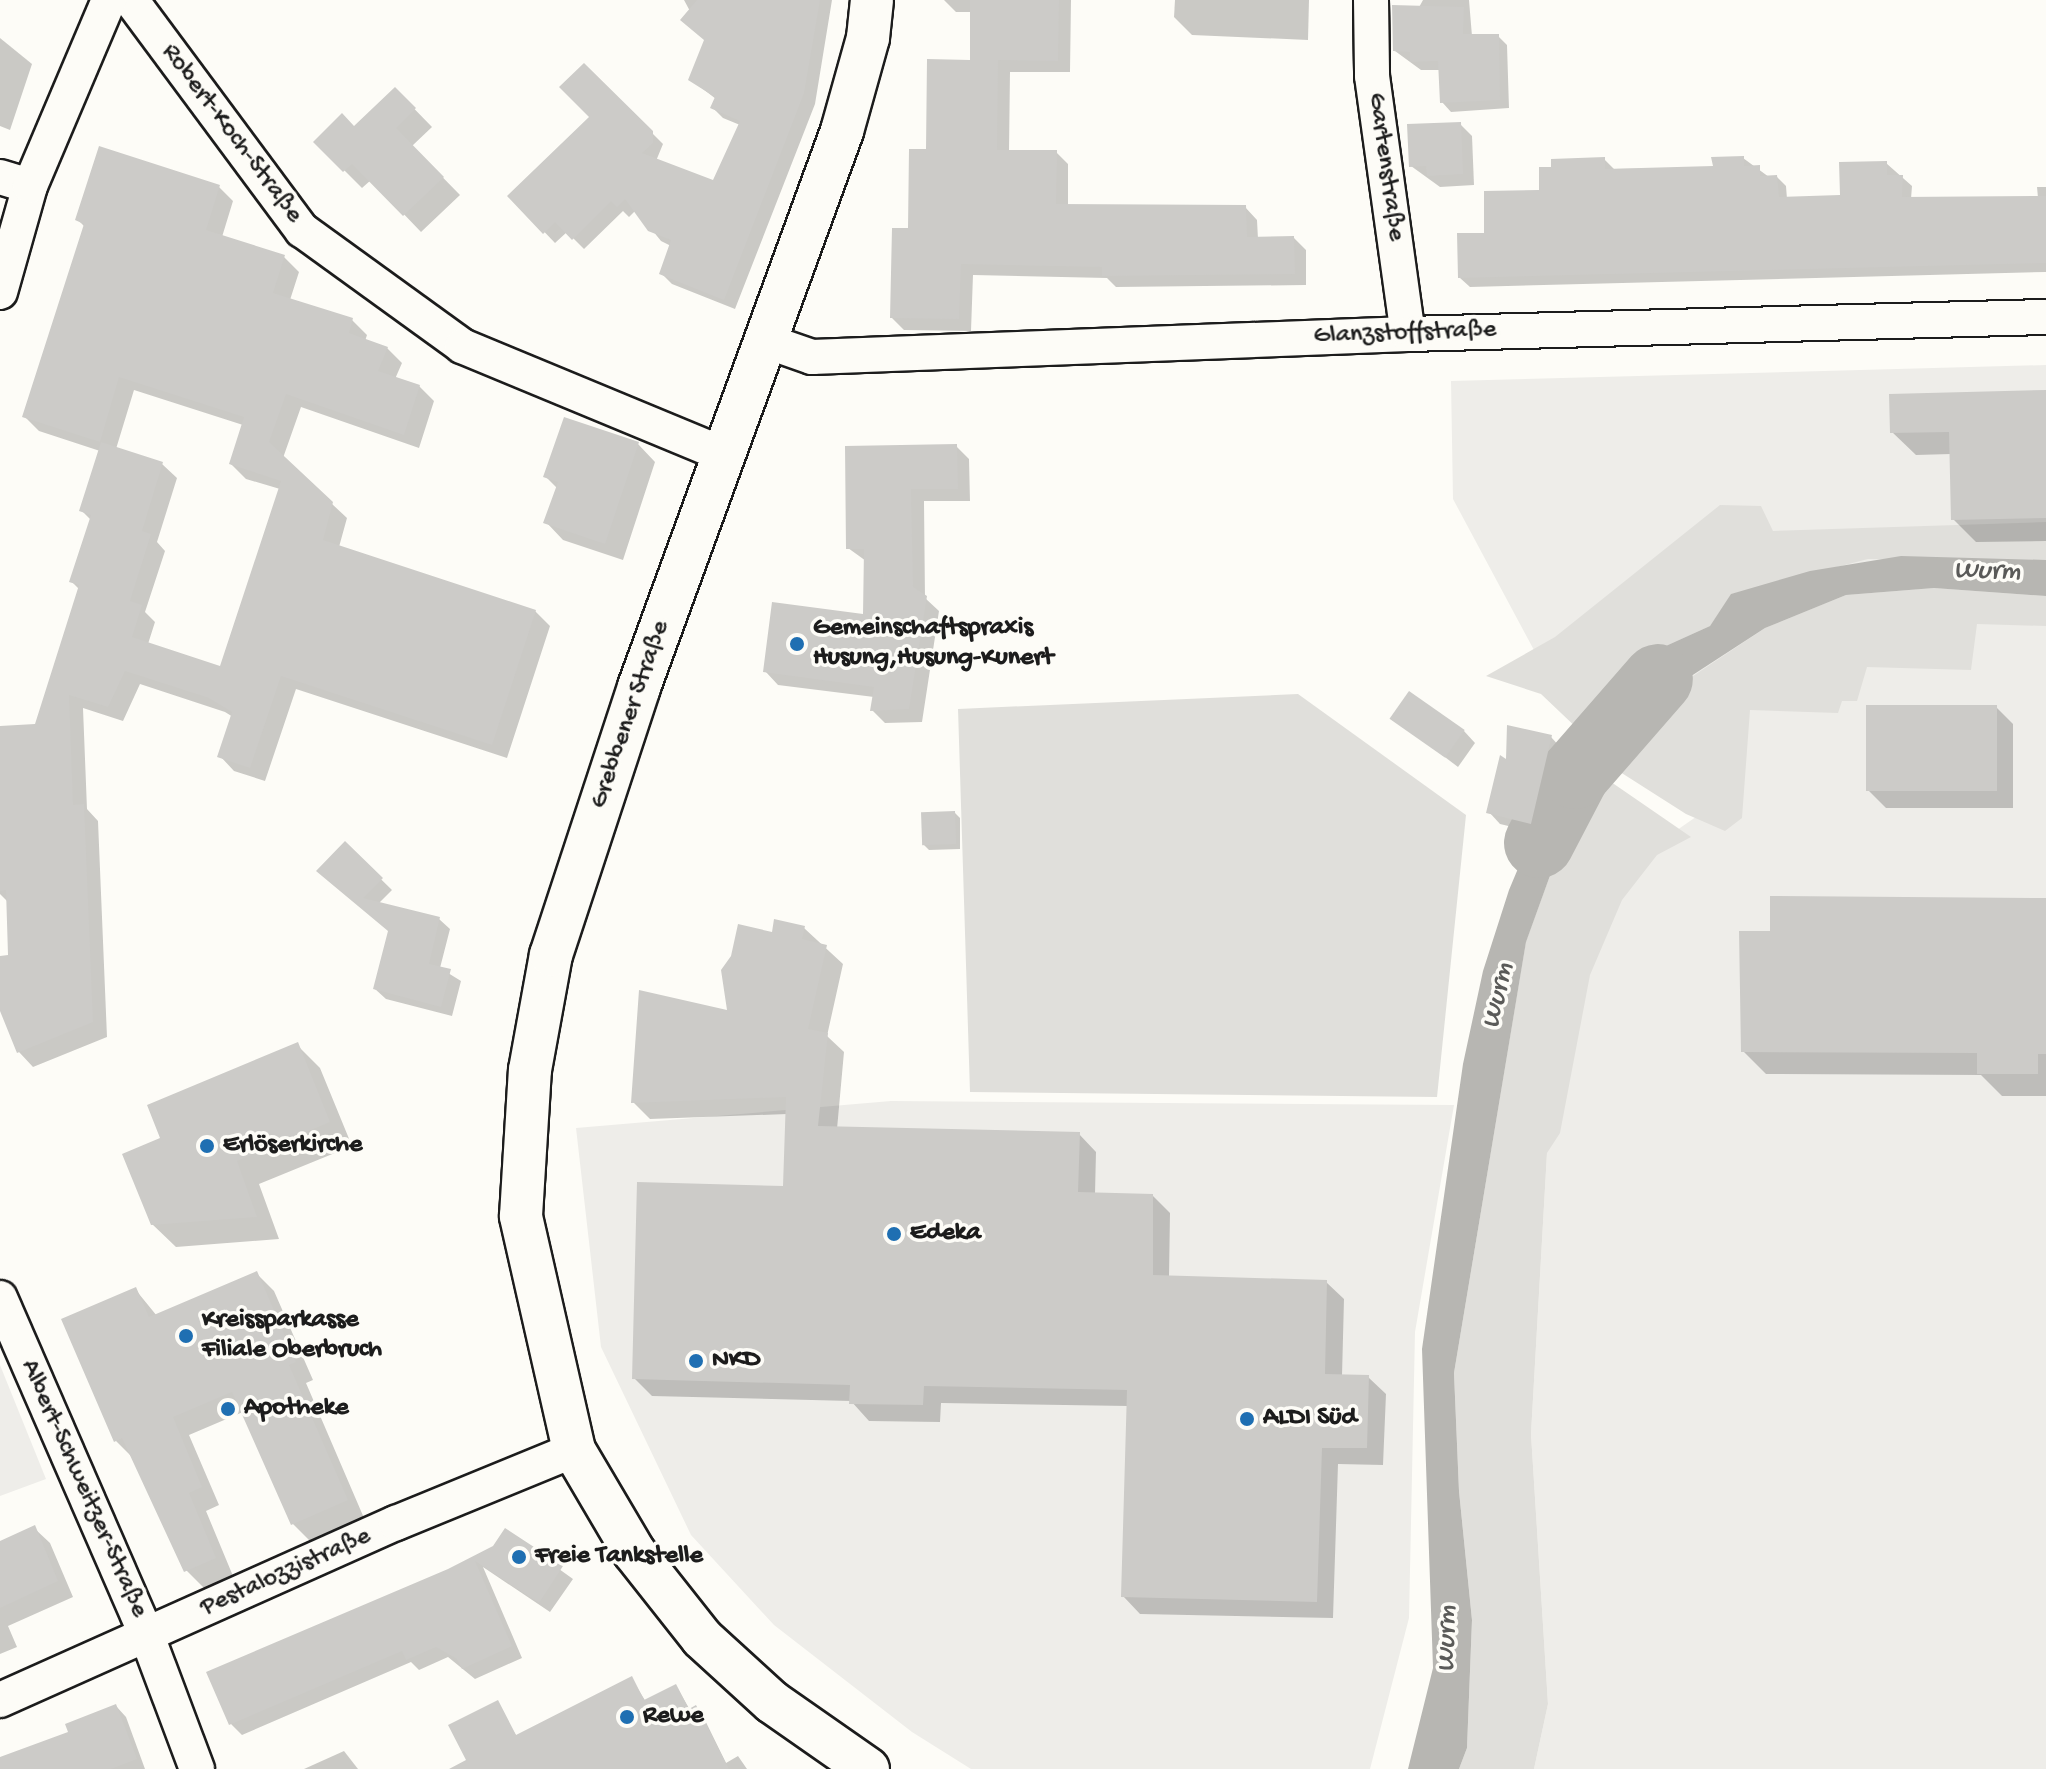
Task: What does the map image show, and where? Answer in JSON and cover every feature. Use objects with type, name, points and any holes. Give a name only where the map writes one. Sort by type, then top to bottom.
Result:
[{"type":"street","points":[[0,292],[15,182],[109,0]]},
{"type":"street","name":"Robert-Koch-Straße","points":[[131,0],[302,230],[462,346],[723,454]]},
{"type":"street","name":"Grebbener Straße","points":[[868,1769],[772,1702],[702,1638],[634,1552],[574,1450],[521,1216],[530,1070],[551,955],[639,687],[842,131],[868,38],[872,0]]},
{"type":"street","name":"Gartenstraße","points":[[1371,0],[1372,76],[1408,334]]},
{"type":"street","name":"Glanzstoffstraße","points":[[766,341],[812,357],[1408,334],[2046,317]]},
{"type":"street","name":"Albert-Schweitzer-Straße","points":[[0,1298],[147,1636],[197,1769]]},
{"type":"street","name":"Pestalozzistraße","points":[[0,1700],[396,1523],[574,1450]]},
{"type":"shaded area","points":[[2046,365],[2046,1769],[1534,1769],[1548,1704],[1531,1434],[1547,1153],[1572,1009],[1618,871],[1716,803],[1542,665],[1453,499],[1451,381]]},
{"type":"shaded area","points":[[1720,505],[1761,506],[1773,531],[2046,522],[2046,560],[1868,559],[1732,594],[1710,626],[1668,645],[1631,675],[1581,732],[1541,694],[1486,676],[1555,637]]},
{"type":"shaded area","points":[[1934,588],[2046,596],[2046,626],[1977,624],[1971,670],[1867,667],[1857,701],[1842,701],[1838,713],[1750,710],[1742,818],[1725,831],[1686,814],[1606,763],[1654,702],[1765,628],[1846,595]]},
{"type":"shaded area","points":[[1298,694],[1466,815],[1437,1097],[970,1092],[958,709]]},
{"type":"shaded area","points":[[1598,773],[1691,837],[1657,855],[1622,900],[1590,975],[1560,1133],[1547,1153],[1531,1434],[1548,1704],[1534,1769],[1459,1769],[1467,1748],[1472,1620],[1459,1491],[1454,1373],[1526,941],[1560,848]]},
{"type":"shaded area","points":[[891,1101],[1454,1105],[1415,1332],[1409,1618],[1370,1769],[971,1769],[912,1732],[774,1625],[691,1535],[601,1347],[576,1128]]},
{"type":"shaded area","points":[[0,1365],[46,1479],[0,1496]]},
{"type":"water","points":[[1901,556],[2046,560],[2046,596],[1934,588],[1846,595],[1765,628],[1685,680],[1654,702],[1606,763],[1581,732],[1631,675],[1668,645],[1710,626],[1731,594],[1810,571]]},
{"type":"water","points":[[1571,742],[1598,773],[1560,848],[1526,942],[1454,1373],[1459,1491],[1472,1620],[1467,1748],[1459,1769],[1408,1769],[1433,1668],[1422,1349],[1463,1064],[1483,971],[1509,890]]},
{"type":"building","points":[[697,0],[820,0],[804,93],[724,300],[659,274],[671,240],[648,231],[625,199],[617,207],[611,201],[572,240],[555,222],[543,234],[507,196],[589,117],[559,87],[584,63],[653,131],[653,143],[642,153],[713,180],[740,121],[710,108],[715,97],[688,80],[704,40],[680,20]]},
{"type":"building","points":[[970,0],[1059,0],[1058,61],[998,60],[997,150],[1057,150],[1056,204],[1246,205],[1247,237],[1294,236],[1295,274],[1102,276],[1102,267],[961,264],[959,319],[890,318],[892,228],[908,228],[909,149],[926,149],[927,59],[970,60]]},
{"type":"building","points":[[1392,5],[1464,7],[1463,34],[1499,34],[1500,100],[1440,103],[1438,61],[1410,62],[1410,52],[1393,51]]},
{"type":"building","points":[[395,87],[416,108],[396,128],[444,177],[403,216],[352,164],[343,172],[313,142],[342,113],[354,126]]},
{"type":"building","points":[[1461,122],[1463,174],[1427,176],[1426,166],[1409,167],[1407,124]]},
{"type":"building","points":[[99,146],[220,185],[206,230],[285,255],[273,293],[353,318],[349,333],[388,347],[378,371],[420,385],[404,435],[286,394],[269,442],[333,502],[323,540],[536,610],[492,745],[281,676],[250,768],[217,757],[232,712],[209,698],[125,671],[108,707],[69,695],[73,805],[84,804],[93,1022],[17,1053],[0,1011],[0,956],[8,955],[6,890],[0,891],[0,726],[35,724],[79,585],[69,582],[91,515],[79,511],[101,442],[163,462],[142,531],[151,534],[130,601],[142,605],[132,637],[220,666],[281,481],[229,464],[244,417],[119,377],[100,442],[22,417],[84,224],[75,220]]},
{"type":"building","points":[[1744,156],[1744,166],[1760,165],[1760,176],[1777,175],[1779,197],[1840,195],[1839,162],[1887,161],[1887,175],[1903,175],[1902,197],[2046,196],[2046,263],[1458,278],[1457,233],[1484,233],[1484,191],[1539,190],[1539,167],[1551,167],[1551,159],[1605,157],[1605,169],[1713,166],[1711,157]]},
{"type":"building","points":[[2046,390],[2046,518],[1951,520],[1949,432],[1890,433],[1889,394]]},
{"type":"building","points":[[564,417],[639,442],[605,544],[543,523],[558,482],[543,477]]},
{"type":"building","points":[[957,444],[958,489],[911,489],[913,587],[927,596],[909,709],[870,711],[874,687],[763,672],[772,602],[863,614],[864,549],[846,549],[845,446]]},
{"type":"building","points":[[1409,691],[1465,730],[1445,758],[1389,719]]},
{"type":"building","points":[[1866,705],[1997,705],[1997,791],[1866,791]]},
{"type":"building","points":[[1507,725],[1552,735],[1531,824],[1486,813],[1500,755],[1506,759]]},
{"type":"building","points":[[955,811],[956,844],[922,845],[921,812]]},
{"type":"building","points":[[345,841],[383,878],[363,898],[440,917],[429,964],[451,969],[441,1007],[373,989],[388,931],[316,871]]},
{"type":"building","points":[[1770,896],[2046,898],[2046,1054],[2038,1054],[2038,1074],[1977,1074],[1977,1053],[1741,1052],[1739,931],[1770,931]]},
{"type":"building","points":[[774,919],[805,926],[802,939],[827,945],[808,1029],[828,1033],[818,1126],[1080,1132],[1078,1192],[1153,1194],[1153,1275],[1327,1280],[1325,1374],[1369,1375],[1367,1448],[1322,1448],[1317,1602],[1121,1597],[1127,1390],[924,1386],[923,1405],[849,1404],[850,1385],[632,1379],[637,1182],[783,1186],[786,1097],[631,1103],[639,990],[727,1010],[721,970],[731,956],[738,924],[772,932]]},
{"type":"building","name":"Erlöserkirche","points":[[298,1042],[330,1122],[237,1161],[257,1217],[151,1225],[122,1154],[160,1138],[147,1105]]},
{"type":"building","points":[[257,1271],[296,1362],[289,1365],[348,1500],[291,1525],[232,1392],[173,1417],[202,1487],[189,1493],[216,1558],[184,1572],[122,1438],[114,1442],[61,1319],[136,1287],[149,1317]]},
{"type":"building","points":[[35,1525],[58,1581],[0,1608],[0,1541]]},
{"type":"building","points":[[505,1528],[563,1566],[539,1603],[475,1561],[512,1646],[462,1669],[457,1659],[436,1647],[406,1660],[402,1651],[229,1725],[206,1672],[448,1569],[493,1546]]},
{"type":"building","name":"Rewe","points":[[632,1676],[644,1700],[676,1684],[689,1709],[696,1705],[729,1769],[449,1769],[466,1760],[448,1725],[498,1700],[516,1735]]},
{"type":"building","points":[[116,1704],[137,1759],[111,1769],[0,1769],[0,1757],[68,1732],[65,1724]]},
{"type":"waterway","name":"Wurm","points":[[1539,843],[1575,774],[1658,679]]},
{"type":"place","name":"Gemeinschaftspraxis Husung,Husung-Kunert","points":[[797,644]]},
{"type":"place","name":"Erlöserkirche","points":[[207,1146]]},
{"type":"place","name":"Edeka","points":[[894,1234]]},
{"type":"place","name":"Kreissparkasse Filiale Oberbruch","points":[[186,1336]]},
{"type":"place","name":"NKD","points":[[696,1361]]},
{"type":"place","name":"Apotheke","points":[[228,1409]]},
{"type":"place","name":"ALDI Süd","points":[[1247,1419]]},
{"type":"place","name":"Freie Tankstelle","points":[[519,1557]]},
{"type":"place","name":"Rewe","points":[[627,1717]]}]
